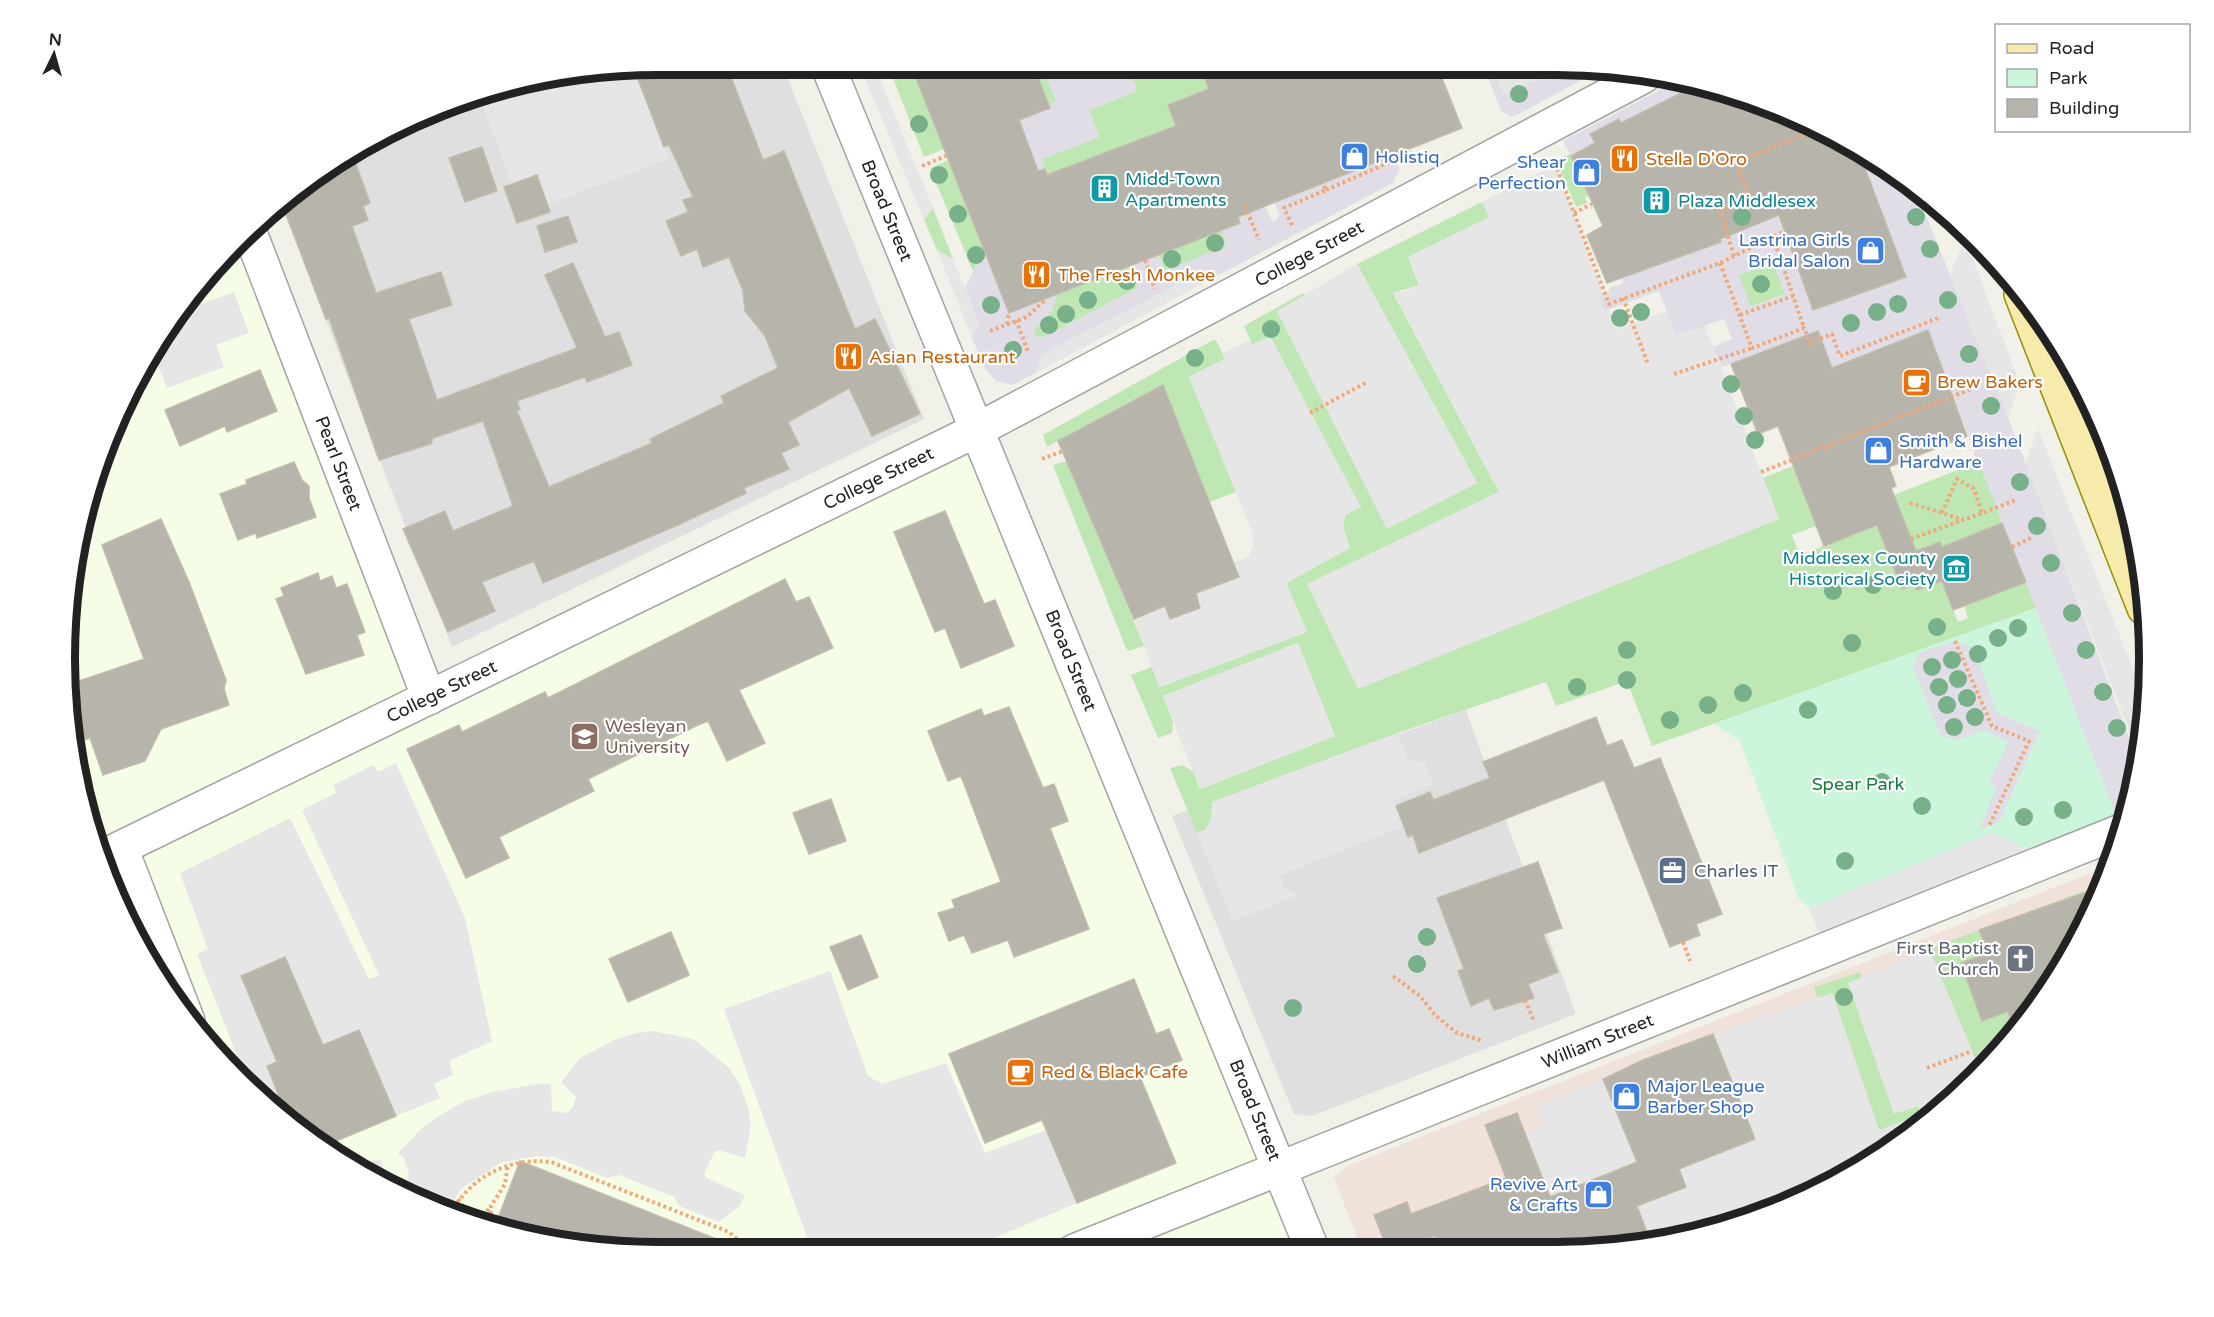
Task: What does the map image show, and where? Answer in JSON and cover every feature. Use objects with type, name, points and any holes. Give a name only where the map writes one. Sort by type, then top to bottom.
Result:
[{"type":"main road","points":[[2032,322],[2133,579]]},
{"type":"street","name":"Broad Street","points":[[831,75],[1309,1242]]},
{"type":"street","name":"College Street","points":[[110,853],[977,429],[1635,81]]},
{"type":"street","name":"Pearl Street","points":[[253,240],[429,698]]},
{"type":"street","name":"William Street","points":[[1097,1242],[2111,835]]},
{"type":"street","points":[[110,853],[162,964]]},
{"type":"path","points":[[1734,256],[1720,210],[1749,198],[1737,162],[1809,133]]},
{"type":"path","points":[[1292,226],[1284,208],[1413,152]]},
{"type":"path","points":[[1551,154],[1609,304],[1720,263],[1785,231]]},
{"type":"path","points":[[922,166],[946,156]]},
{"type":"path","points":[[1347,174],[1349,180]]},
{"type":"path","points":[[1322,183],[1326,190]]},
{"type":"path","points":[[1574,213],[1592,204]]},
{"type":"path","points":[[1245,206],[1259,240]]},
{"type":"path","points":[[1773,237],[1810,343],[1832,334],[1840,356],[1941,318]]},
{"type":"path","points":[[1146,260],[1155,289]]},
{"type":"path","points":[[1720,263],[1752,348]]},
{"type":"path","points":[[1740,315],[1793,296]]},
{"type":"path","points":[[1623,298],[1648,364]]},
{"type":"path","points":[[990,331],[1027,317],[1046,299]]},
{"type":"path","points":[[1007,324],[1009,313]]},
{"type":"path","points":[[1016,320],[1029,354]]},
{"type":"path","points":[[1674,374],[1804,328]]},
{"type":"path","points":[[1310,413],[1367,382]]},
{"type":"path","points":[[1761,472],[1971,389]]},
{"type":"path","points":[[1042,459],[1063,451]]},
{"type":"path","points":[[1942,513],[1957,479],[1974,489],[1982,513]]},
{"type":"path","points":[[1911,539],[2016,501]]},
{"type":"path","points":[[1911,503],[1964,520]]},
{"type":"path","points":[[2012,547],[2031,538]]},
{"type":"path","points":[[1955,640],[1992,726],[2029,741],[1989,826]]},
{"type":"path","points":[[1683,942],[1690,961]]},
{"type":"path","points":[[1393,976],[1420,996],[1435,1015],[1457,1033],[1483,1041]]},
{"type":"path","points":[[1525,1000],[1534,1021]]},
{"type":"path","points":[[1927,1068],[1972,1051]]},
{"type":"path","points":[[455,1205],[471,1185],[508,1164],[529,1159],[551,1162],[729,1232],[739,1242]]},
{"type":"path","points":[[484,1215],[505,1184],[508,1164]]},
{"type":"path","points":[[458,1199],[465,1209]]},
{"type":"path","points":[[490,1217],[491,1206]]},
{"type":"shaded area","points":[[786,75],[924,419],[452,647],[284,212],[334,173],[400,135],[435,119],[507,95],[545,86],[620,76]]},
{"type":"shaded area","points":[[864,75],[878,75],[933,208],[924,220]]},
{"type":"shaded area","points":[[1046,75],[1131,75],[1137,91],[1089,110],[1099,137],[1042,159],[1045,169],[1025,176],[1019,120],[1050,108],[1049,105],[1056,102]]},
{"type":"shaded area","points":[[1487,75],[1494,75],[1503,94],[1548,75],[1589,76],[1515,116],[1509,116],[1501,110]]},
{"type":"shaded area","points":[[1494,75],[1547,75],[1502,94]]},
{"type":"shaded area","points":[[637,76],[669,159],[548,204],[536,175],[512,184],[483,107],[545,86]]},
{"type":"shaded area","points":[[1668,86],[1687,90],[1644,111],[1624,129],[1618,119],[1591,134],[1595,143],[1571,156],[1563,141]]},
{"type":"shaded area","points":[[1397,154],[1399,170],[1393,183],[1217,276],[1197,274],[1041,355],[1036,373],[1012,385],[996,381],[985,369],[972,338],[979,324],[965,288],[977,263],[986,256],[1009,313],[1057,295],[1051,312],[1033,330],[1035,336],[1042,338],[1137,288],[1128,266],[1159,254],[1164,269],[1169,269],[1226,246],[1221,230],[1235,210],[1265,206],[1272,221],[1276,221],[1279,214],[1274,202]]},
{"type":"shaded area","points":[[1741,163],[1765,221],[1870,179],[1864,163],[1921,205],[2008,417],[2132,746],[2117,817],[1928,331],[1832,368],[1731,364],[1721,367],[1713,347],[1732,339],[1724,319],[1676,336],[1659,291],[1604,311],[1598,295],[1609,292],[1609,288],[1623,283],[1622,277],[1714,226]],"holes":[[[1879,204],[1905,277],[1813,310],[1787,237]],[[1773,262],[1785,294],[1751,307],[1739,275]]]},
{"type":"shaded area","points":[[1555,165],[1603,294],[1599,296],[1604,310],[1609,310],[1616,329],[1667,311],[1676,336],[1705,326],[1779,519],[1358,689],[1307,584],[1499,492],[1393,292],[1406,291],[1419,285],[1408,257],[1489,217],[1482,202]]},
{"type":"shaded area","points":[[1963,242],[1968,246],[2020,384],[2008,417],[1950,274]]},
{"type":"shaded area","name":"Wesleyan University","points":[[242,250],[429,698],[977,430],[1293,1242],[658,1242],[620,1241],[545,1231],[507,1222],[435,1198],[400,1182],[334,1144],[274,1097],[246,1071],[220,1043],[173,983],[135,917],[119,882],[95,810],[86,772],[76,697],[76,620],[86,545],[95,507],[119,435],[135,400],[173,334],[196,303]]},
{"type":"shaded area","points":[[937,250],[953,259],[979,324],[972,338]]},
{"type":"shaded area","points":[[1357,264],[1477,483],[1387,529],[1277,311]]},
{"type":"shaded area","points":[[1197,274],[1217,276],[1036,373],[1041,355]]},
{"type":"shaded area","points":[[234,292],[249,333],[216,345],[224,367],[167,388],[156,361],[196,303],[198,300],[204,303]]},
{"type":"shaded area","points":[[1270,336],[1361,507],[1345,515],[1343,527],[1350,548],[1286,583],[1307,632],[1159,687],[1134,619],[1165,606],[1170,619],[1200,609],[1196,593],[1239,577],[1234,563],[1249,556],[1254,543],[1252,532],[1189,377],[1225,359],[1222,353],[1250,340],[1252,345]]},
{"type":"shaded area","points":[[2038,428],[2138,683],[2133,740],[2025,465]]},
{"type":"shaded area","points":[[1955,641],[1974,648],[1997,713],[2040,731],[1999,822],[1979,830],[1996,788],[1989,783],[2008,742],[1984,730],[1958,740],[1940,735],[1913,667],[1919,653]]},
{"type":"shaded area","points":[[1298,643],[1335,736],[1200,789],[1163,696]]},
{"type":"shaded area","points":[[1466,710],[1576,1014],[1312,1116],[1294,1114],[1172,816]]},
{"type":"shaded area","points":[[1398,733],[1407,759],[1425,762],[1433,784],[1394,800],[1405,826],[1280,875],[1284,888],[1299,895],[1233,921],[1197,833],[1205,830],[1211,819],[1212,802]]},
{"type":"shaded area","points":[[396,763],[465,918],[492,1041],[449,1061],[453,1075],[434,1084],[440,1098],[396,1116],[359,1030],[323,1045],[285,957],[241,976],[277,1062],[267,1066],[279,1096],[275,1098],[241,1066],[197,954],[208,949],[180,873],[290,818],[369,979],[379,975],[302,810],[336,793],[333,785],[373,765],[378,772]]},
{"type":"shaded area","points":[[1993,833],[2031,851],[1820,936],[1809,908]]},
{"type":"shaded area","points":[[2100,870],[2079,917],[2041,983],[1994,1043],[1968,1071],[1940,1097],[1880,1144],[1814,1182],[1779,1198],[1707,1222],[1669,1231],[1594,1241],[1359,1242],[1334,1177],[1350,1165]]},
{"type":"shaded area","points":[[1929,949],[1977,1062],[1920,1114],[1918,1106],[1894,1114],[1848,983]]},
{"type":"shaded area","points":[[830,971],[868,1076],[882,1084],[946,1063],[985,1153],[1046,1130],[1077,1203],[985,1242],[809,1242],[724,1009]]},
{"type":"shaded area","points":[[1832,993],[1879,1130],[1917,1116],[1880,1144],[1847,1164],[1779,1198],[1743,1211],[1707,1222],[1648,1234],[1637,1206],[1686,1187],[1679,1169],[1713,1034]]},
{"type":"shaded area","points":[[653,1031],[693,1039],[729,1068],[740,1085],[748,1107],[751,1126],[745,1158],[718,1150],[714,1153],[704,1174],[706,1178],[745,1195],[740,1206],[719,1222],[679,1206],[674,1197],[619,1175],[607,1178],[555,1157],[537,1156],[500,1163],[461,1189],[451,1204],[403,1183],[407,1181],[409,1173],[404,1158],[398,1153],[424,1126],[444,1113],[465,1101],[493,1092],[537,1084],[551,1084],[552,1111],[567,1113],[573,1107],[576,1097],[561,1082],[580,1058],[614,1040],[635,1033]]},
{"type":"shaded area","points":[[1603,1079],[1637,1162],[1550,1197],[1525,1133],[1544,1126],[1536,1106]]},
{"type":"shaded area","points":[[381,1160],[384,1173],[367,1164],[362,1161]]},
{"type":"green space","points":[[892,75],[914,75],[944,149],[924,157]]},
{"type":"green space","points":[[1027,75],[1046,75],[1056,102],[1049,105],[1042,88]]},
{"type":"green space","points":[[1131,75],[1204,75],[1209,89],[1168,105],[1176,126],[1047,175],[1041,159],[1099,137],[1089,110],[1137,91]]},
{"type":"green space","points":[[1570,154],[1589,196],[1585,197],[1587,203],[1576,207],[1556,160]]},
{"type":"green space","points":[[948,160],[986,256],[973,271],[930,168]]},
{"type":"green space","points":[[1482,202],[1490,217],[1408,257],[1419,285],[1393,293],[1499,492],[1308,584],[1779,519],[1763,478],[1793,466],[1816,526],[1792,535],[1800,556],[1876,523],[1902,589],[1914,584],[1917,590],[1942,581],[1958,622],[1968,618],[1964,606],[2025,582],[2015,556],[2030,549],[2054,607],[2036,608],[1652,746],[1627,681],[1556,706],[1546,682],[1398,733],[1212,802],[1211,819],[1205,830],[1197,833],[1170,768],[1182,765],[1193,771],[1200,789],[1335,736],[1298,643],[1163,696],[1173,722],[1172,733],[1158,738],[1131,675],[1152,667],[1160,687],[1307,632],[1286,583],[1350,548],[1343,527],[1345,515],[1360,507],[1270,336],[1252,345],[1244,326],[1303,293],[1306,296],[1277,311],[1387,528],[1477,483],[1357,264]]},
{"type":"green space","points":[[933,208],[953,259],[937,250],[924,220]]},
{"type":"green space","points":[[1221,230],[1227,246],[1164,269],[1159,254]]},
{"type":"green space","points":[[1773,262],[1785,294],[1750,307],[1739,275]]},
{"type":"green space","points":[[1128,266],[1137,288],[1042,338],[1035,336],[1033,330],[1051,312],[1057,295]]},
{"type":"green space","points":[[1216,340],[1225,359],[1189,377],[1236,492],[1210,502],[1163,386],[1047,447],[1043,435]]},
{"type":"green space","points":[[1991,447],[1998,511],[2002,523],[1942,547],[1940,542],[1916,551],[1894,495],[1978,462],[1974,453]]},
{"type":"green space","points":[[1067,461],[1144,646],[1128,651],[1126,648],[1053,465]]},
{"type":"green space","name":"Spear Park","points":[[2036,608],[2117,817],[2031,851],[1993,833],[1809,908],[1799,899],[1740,741],[1714,724]],"holes":[[[1973,648],[1997,713],[2040,731],[1999,822],[1980,829],[1997,788],[1990,783],[2008,742],[1984,730]]]},
{"type":"green space","name":"First Baptist Church","points":[[2092,888],[2079,917],[2041,983],[2018,1014],[1977,1062],[1929,949]]},
{"type":"green space","points":[[1860,972],[1862,978],[1849,983],[1895,1113],[1918,1106],[1920,1114],[1917,1116],[1879,1130],[1833,994],[1817,998],[1814,987]]},
{"type":"building","points":[[730,75],[763,160],[784,151],[855,329],[875,319],[920,414],[872,436],[849,388],[788,422],[799,445],[781,453],[789,469],[744,488],[746,493],[680,524],[543,583],[534,561],[482,582],[495,611],[448,632],[403,529],[445,511],[453,531],[513,506],[483,421],[433,438],[431,444],[379,460],[329,318],[326,319],[285,211],[334,173],[355,160],[370,203],[363,206],[368,220],[352,226],[376,293],[441,272],[452,305],[409,319],[437,400],[577,348],[545,275],[573,263],[605,337],[619,332],[632,365],[587,382],[585,377],[517,401],[520,410],[517,411],[549,487],[652,443],[650,439],[724,403],[721,396],[778,368],[765,336],[745,311],[743,291],[729,257],[703,267],[697,249],[681,256],[666,221],[688,212],[683,200],[693,197],[669,145],[664,147],[637,76]]},
{"type":"building","name":"Midd-Town Apartments","points":[[915,75],[1037,75],[1050,108],[1019,120],[1038,171],[1045,169],[1047,175],[1176,126],[1168,105],[1209,89],[1204,75],[1441,75],[1462,128],[1238,217],[1240,223],[1009,313]]},
{"type":"building","points":[[1687,90],[1743,106],[1814,135],[1863,163],[1906,277],[1813,310],[1779,215],[1720,239],[1721,242],[1607,283],[1587,235],[1603,226],[1571,156],[1595,143],[1590,134],[1619,119],[1621,123]]},
{"type":"building","points":[[482,147],[497,191],[465,202],[449,158]]},
{"type":"building","points":[[537,175],[550,212],[517,223],[504,187]]},
{"type":"building","points":[[568,216],[577,242],[545,252],[537,226]]},
{"type":"building","points":[[1928,330],[1967,436],[1889,467],[1896,486],[1891,488],[1916,551],[1940,542],[1942,547],[2002,523],[2026,582],[1953,610],[1942,581],[1917,590],[1914,584],[1902,589],[1877,525],[1824,546],[1778,426],[1758,434],[1731,364],[1818,331],[1832,368]]},
{"type":"building","points":[[260,370],[277,411],[227,432],[225,426],[180,446],[165,410]]},
{"type":"building","points":[[1163,385],[1239,577],[1196,593],[1200,608],[1170,619],[1165,606],[1134,619],[1058,441]]},
{"type":"building","points":[[294,462],[302,480],[309,486],[309,498],[316,517],[257,538],[256,533],[238,540],[220,494],[247,484],[246,480]]},
{"type":"building","points":[[945,511],[984,604],[995,600],[1014,646],[961,668],[945,628],[935,632],[894,532]]},
{"type":"building","points":[[161,519],[189,582],[226,680],[224,689],[229,705],[161,729],[145,761],[103,775],[90,738],[83,740],[79,729],[76,682],[144,659],[102,545]]},
{"type":"building","points":[[318,573],[320,581],[332,576],[336,588],[347,584],[365,632],[357,635],[364,655],[306,674],[276,599],[284,596],[281,588]]},
{"type":"building","points":[[785,579],[796,602],[809,597],[833,648],[739,690],[765,743],[727,761],[708,721],[698,725],[588,779],[594,791],[499,837],[509,858],[466,878],[407,749],[459,725],[462,732],[545,692],[548,698]]},
{"type":"building","points":[[1009,707],[1043,788],[1054,784],[1068,821],[1050,828],[1089,929],[1014,957],[1008,940],[972,953],[964,935],[949,941],[938,913],[955,908],[952,900],[1001,882],[961,776],[948,781],[928,731],[981,709],[984,716]]},
{"type":"building","name":"Charles IT","points":[[1596,717],[1607,746],[1622,740],[1634,768],[1660,758],[1722,914],[1696,924],[1700,935],[1670,947],[1604,780],[1419,853],[1413,835],[1408,837],[1396,806],[1430,792],[1433,800],[1490,778],[1483,762]]},
{"type":"building","points":[[831,799],[846,841],[809,854],[793,813]]},
{"type":"building","points":[[1538,862],[1562,928],[1543,934],[1558,972],[1528,984],[1534,998],[1494,1010],[1489,998],[1471,1006],[1458,971],[1464,969],[1437,898]]},
{"type":"building","name":"First Baptist Church","points":[[2091,891],[2079,917],[2041,983],[2011,1021],[2008,1011],[1982,1021],[1961,963],[1988,953],[1979,930]]},
{"type":"building","points":[[671,932],[689,975],[628,1002],[609,959]]},
{"type":"building","points":[[861,935],[878,977],[848,990],[830,947]]},
{"type":"building","points":[[285,957],[323,1045],[359,1030],[396,1116],[332,1143],[275,1098],[279,1096],[267,1066],[277,1062],[241,976]]},
{"type":"building","points":[[1134,979],[1156,1034],[1169,1029],[1182,1060],[1140,1077],[1176,1163],[1077,1203],[1042,1120],[985,1143],[949,1054]]},
{"type":"building","points":[[1713,1034],[1755,1139],[1679,1169],[1686,1187],[1637,1206],[1648,1234],[1594,1241],[1437,1242],[1435,1236],[1419,1242],[1384,1242],[1374,1215],[1407,1202],[1411,1214],[1506,1178],[1485,1125],[1517,1113],[1550,1197],[1637,1162],[1603,1079],[1643,1060]]},
{"type":"building","points":[[520,1161],[724,1242],[620,1241],[545,1231],[498,1219]]},
{"type":"place","name":"Holistiq","points":[[1354,157]]},
{"type":"place","name":"Stella D'Oro","points":[[1625,159]]},
{"type":"place","name":"Shear Perfection","points":[[1587,172]]},
{"type":"place","name":"Midd-Town Apartments","points":[[1104,189]]},
{"type":"place","name":"Plaza Middlesex","points":[[1657,201]]},
{"type":"place","name":"Lastrina Girls Bridal Salon","points":[[1871,250]]},
{"type":"place","name":"The Fresh Monkee","points":[[1037,275]]},
{"type":"place","name":"Asian Restaurant","points":[[848,357]]},
{"type":"place","name":"Brew Bakers","points":[[1916,382]]},
{"type":"place","name":"Smith & Bishel Hardware","points":[[1878,451]]},
{"type":"place","name":"Middlesex County Historical Society","points":[[1957,568]]},
{"type":"place","name":"Wesleyan University","points":[[584,736]]},
{"type":"place","name":"Charles IT","points":[[1673,871]]},
{"type":"place","name":"First Baptist Church","points":[[2020,958]]},
{"type":"place","name":"Red & Black Cafe","points":[[1020,1072]]},
{"type":"place","name":"Major League Barber Shop","points":[[1626,1096]]},
{"type":"place","name":"Revive Art & Crafts","points":[[1599,1194]]}]
